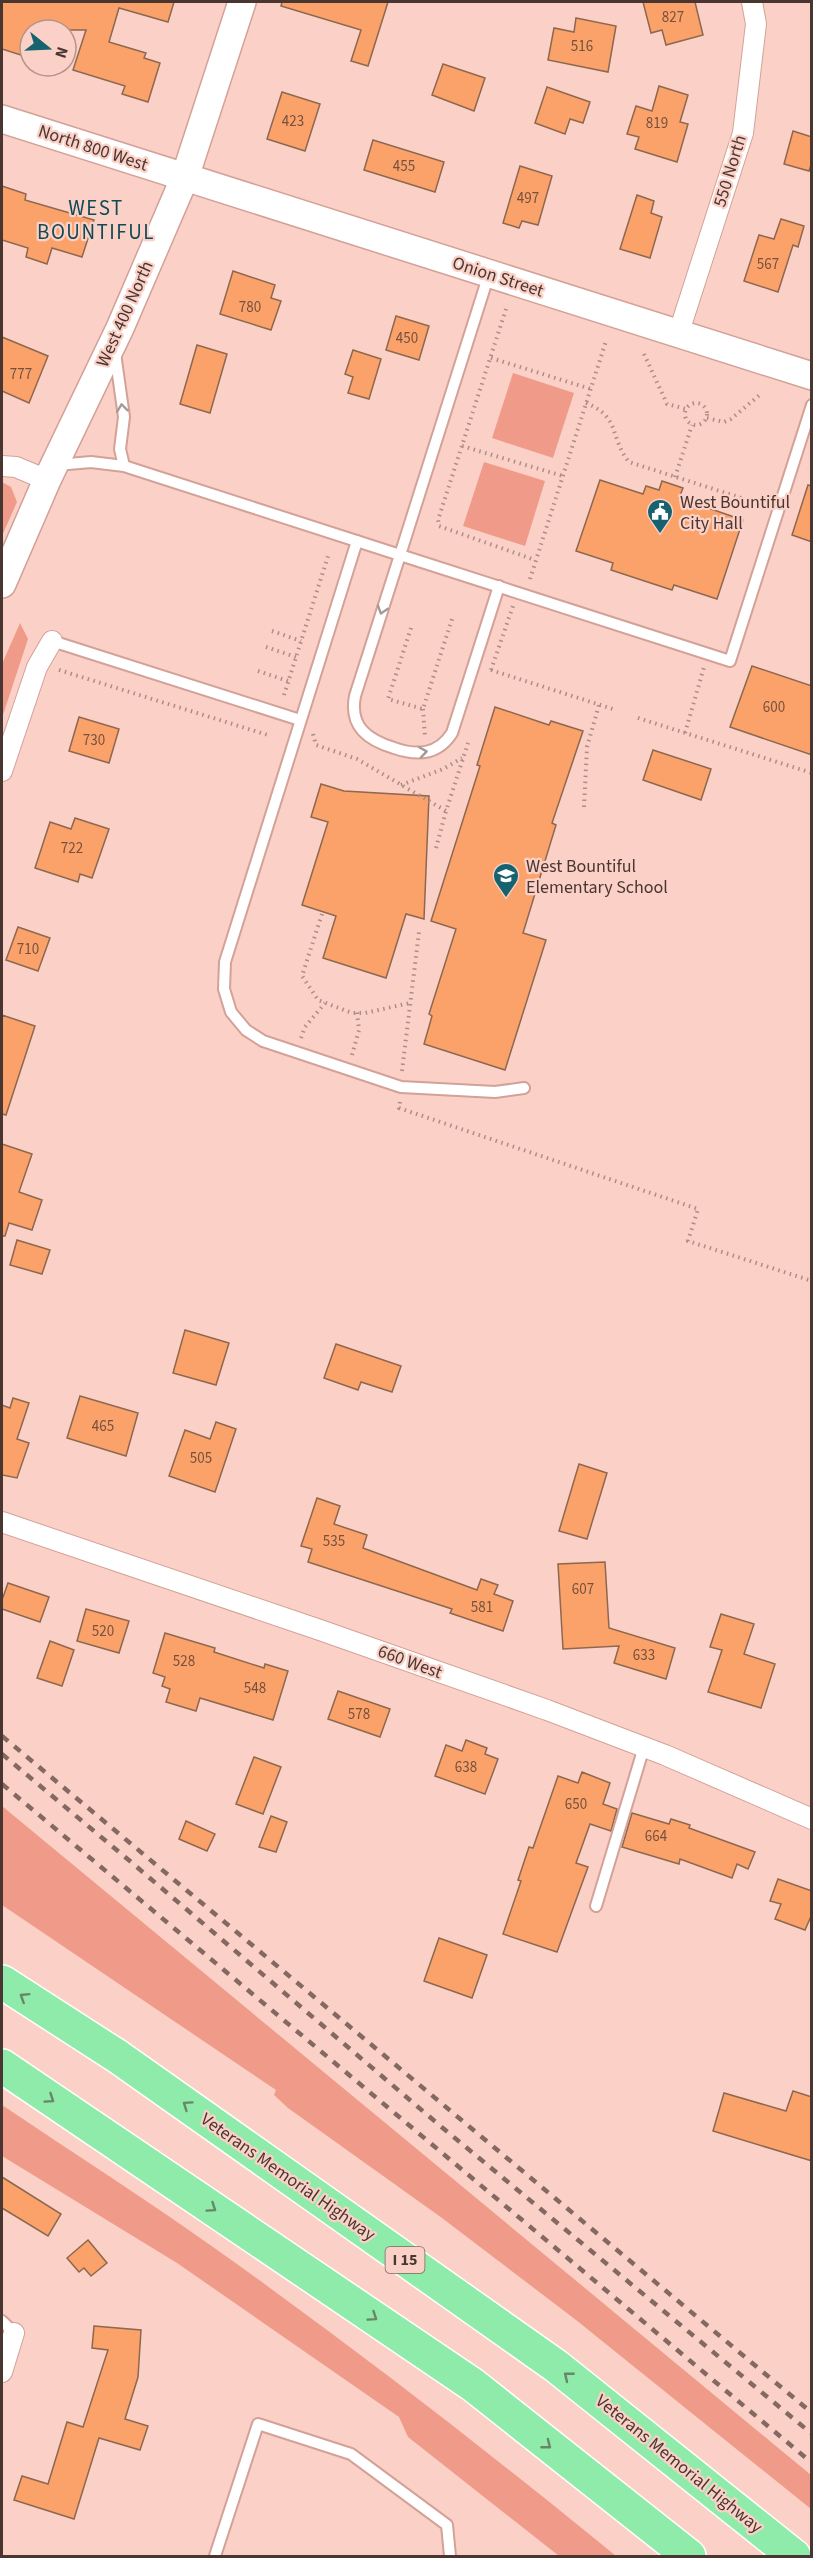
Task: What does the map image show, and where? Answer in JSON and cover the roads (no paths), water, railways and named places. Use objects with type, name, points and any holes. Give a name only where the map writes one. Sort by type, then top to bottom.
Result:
[{"type":"highway","name":"Veterans Memorial Highway","points":[[2,1982],[117,2056],[555,2366],[795,2556]]},
{"type":"highway","points":[[2,2066],[473,2385],[689,2556]]},
{"type":"street","name":"West 400 North","points":[[2,584],[50,473],[113,343],[184,177],[242,2]]},
{"type":"street","name":"550 North","points":[[678,335],[743,133],[756,24],[752,2]]},
{"type":"street","name":"North 800 West","points":[[2,119],[184,177]]},
{"type":"street","name":"Onion Street","points":[[184,177],[812,376]]},
{"type":"street","points":[[2,466],[50,473]]},
{"type":"street","points":[[2,771],[37,667],[52,640]]},
{"type":"street","name":"660 West","points":[[2,1522],[320,1630],[644,1747],[812,1819]]},
{"type":"street","points":[[2,2372],[8,2327]]},
{"type":"lane","points":[[489,274],[353,704],[353,713],[360,730],[376,742],[418,754],[436,749],[448,740],[456,724],[499,586]]},
{"type":"lane","points":[[113,343],[124,417],[120,449],[124,466]]},
{"type":"lane","points":[[50,473],[91,462],[124,466],[730,661],[812,405]]},
{"type":"lane","points":[[357,541],[225,962],[223,977],[226,1000],[238,1022],[255,1037],[295,1053],[400,1087],[495,1092],[524,1088]]},
{"type":"lane","points":[[52,640],[300,720]]},
{"type":"lane","points":[[596,1906],[644,1747]]},
{"type":"lane","points":[[214,2556],[258,2424],[351,2454],[447,2525],[450,2556]]},
{"type":"railway","points":[[2,1736],[812,2413]]},
{"type":"railway","points":[[2,1754],[438,2124],[812,2434]]},
{"type":"railway","points":[[2,1784],[812,2463]]},
{"type":"place","name":"West Bountiful City Hall","points":[[660,535]]},
{"type":"place","name":"West Bountiful Elementary School","points":[[506,899]]},
{"type":"district","name":"WEST BOUNTIFUL","points":[[96,220]]}]
